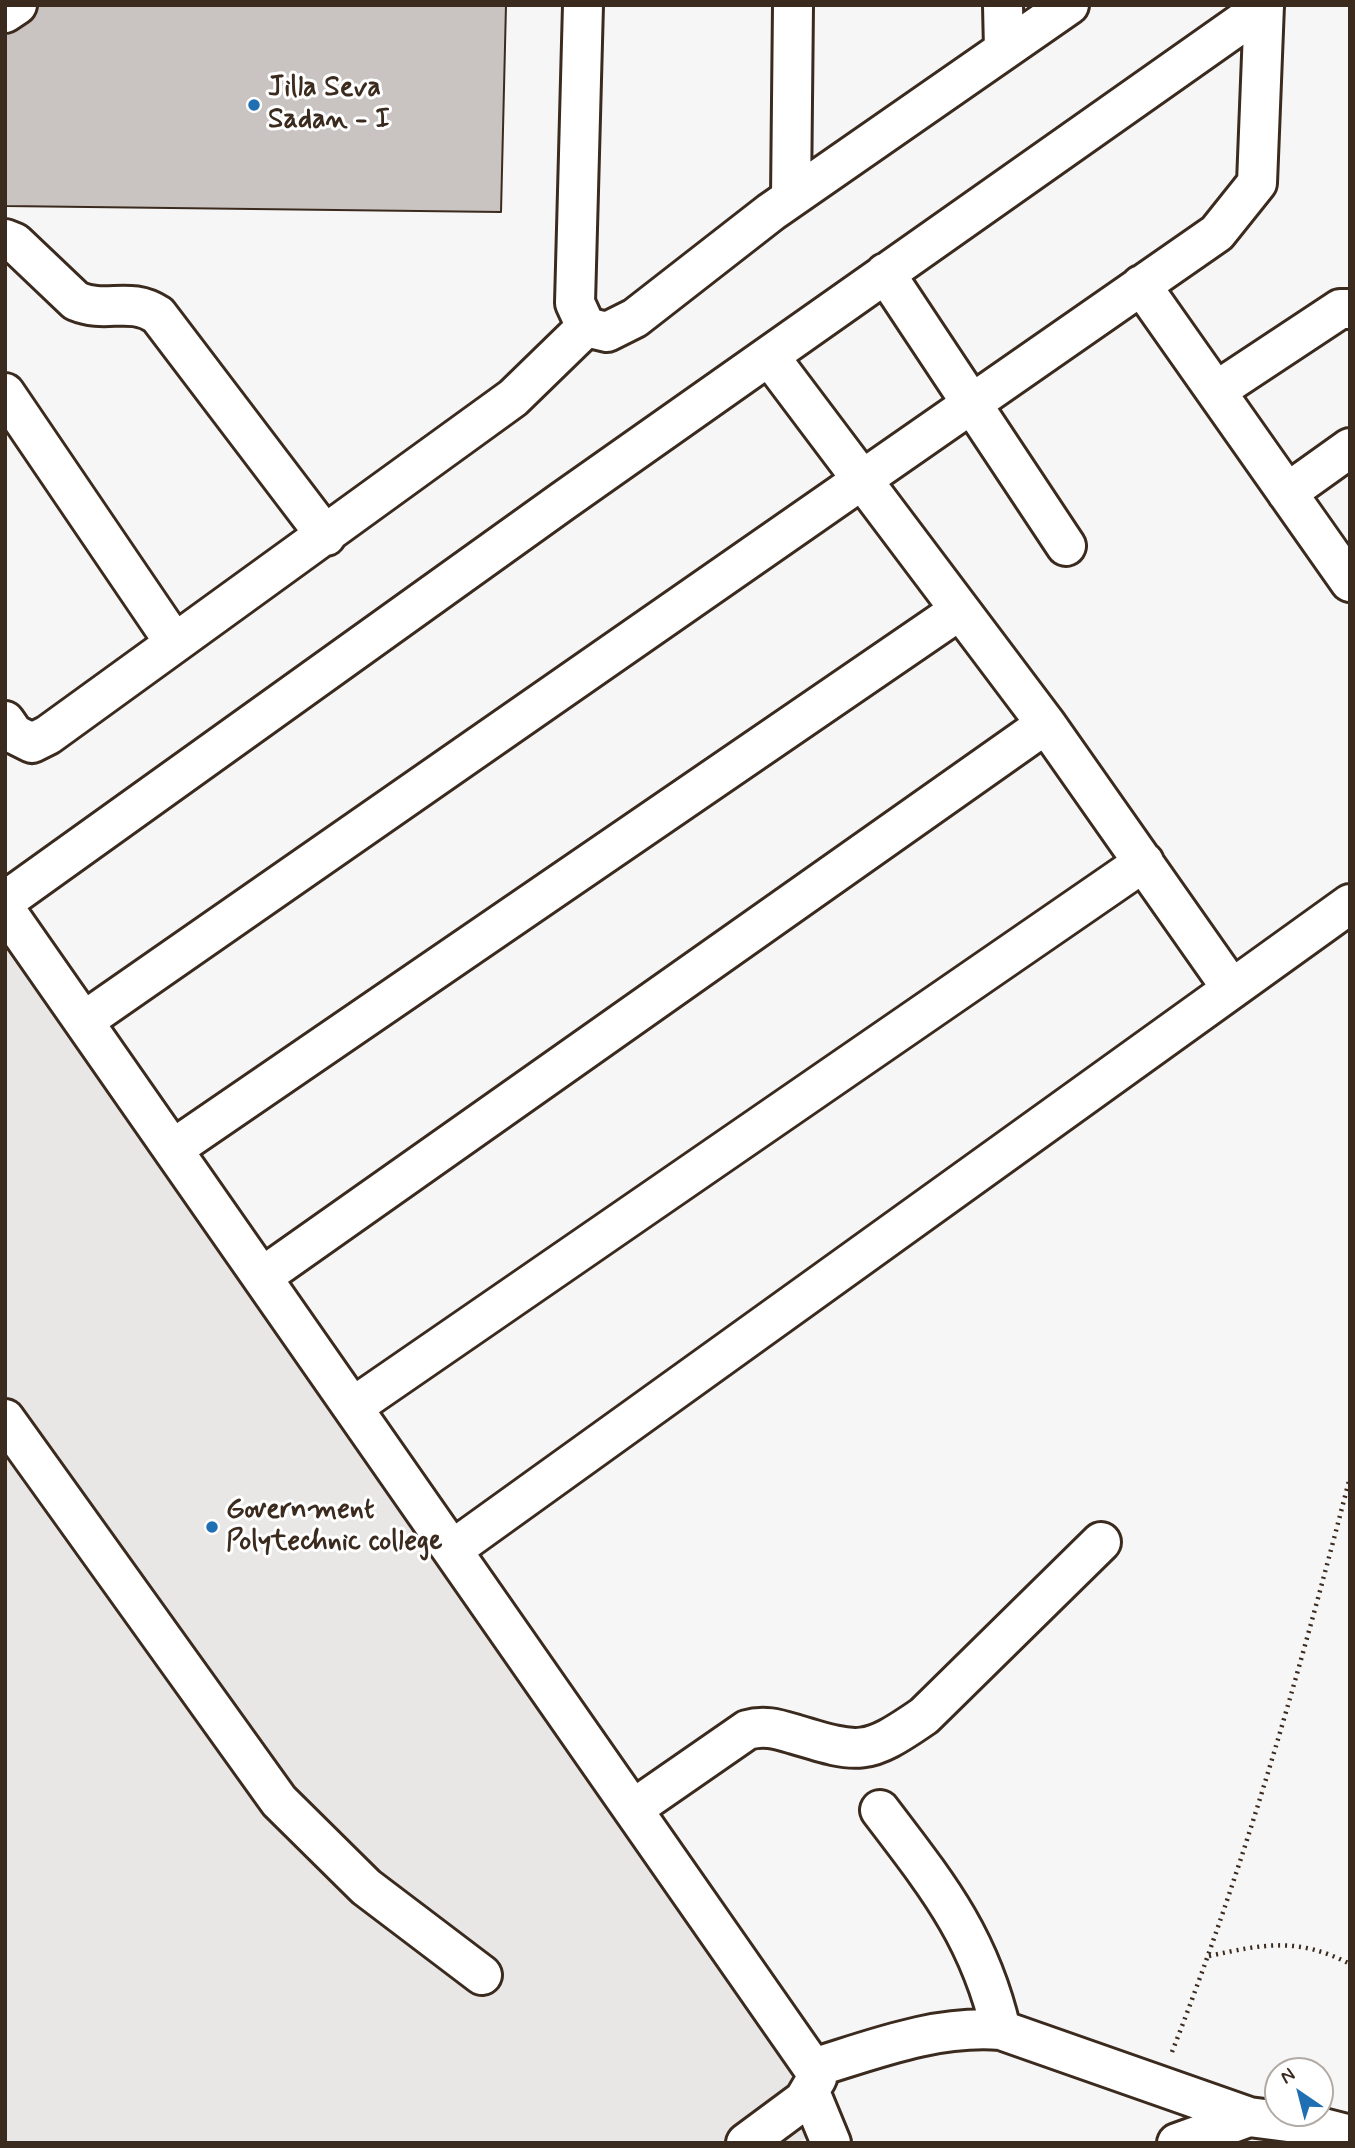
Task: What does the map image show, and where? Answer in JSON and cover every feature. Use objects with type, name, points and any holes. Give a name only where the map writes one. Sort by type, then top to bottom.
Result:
[{"type":"street","points":[[5,13],[17,5]]},
{"type":"street","points":[[583,5],[575,303],[586,327]]},
{"type":"street","points":[[792,197],[793,5]]},
{"type":"street","points":[[1003,5],[1004,50]]},
{"type":"street","points":[[586,327],[607,332],[635,318],[792,197],[1069,5]]},
{"type":"street","points":[[5,901],[1264,6]]},
{"type":"street","points":[[84,1021],[1217,233],[1257,183],[1264,6]]},
{"type":"street","points":[[5,239],[15,243],[76,301],[97,307],[133,303],[158,315],[326,536]]},
{"type":"street","points":[[885,273],[1066,546]]},
{"type":"street","points":[[1141,285],[1350,582]]},
{"type":"street","points":[[1216,391],[1340,309],[1350,309]]},
{"type":"street","points":[[5,721],[14,734],[32,743],[48,735],[513,398],[586,327]]},
{"type":"street","points":[[769,356],[1046,724],[1233,989]]},
{"type":"street","points":[[5,393],[174,642]]},
{"type":"street","points":[[1287,493],[1350,449]]},
{"type":"street","points":[[173,1149],[960,610]]},
{"type":"street","points":[[262,1277],[1046,724]]},
{"type":"street","points":[[353,1407],[1144,862]]},
{"type":"street","points":[[452,1550],[1350,904]]},
{"type":"street","points":[[5,909],[633,1809],[812,2080],[831,2143]]},
{"type":"street","points":[[5,1419],[279,1801],[366,1887],[482,1975]]},
{"type":"street","points":[[633,1809],[747,1730],[760,1726],[845,1749],[865,1749],[895,1736],[924,1716],[1101,1542]]},
{"type":"street","points":[[880,1810],[950,1902],[973,1943],[991,1987],[1001,2030]]},
{"type":"street","points":[[747,2143],[812,2080],[921,2035],[967,2027],[1001,2030],[1249,2117],[1311,2125],[1350,2135]]},
{"type":"street","points":[[1177,2143],[1249,2117]]},
{"type":"path","points":[[1158,2085],[1209,1956],[1308,1640],[1350,1477]]},
{"type":"path","points":[[1209,1956],[1258,1945],[1295,1944],[1330,1954],[1350,1964]]},
{"type":"shaded area","name":"Government Polytechnic college","points":[[5,936],[833,2118],[798,2143],[5,2143]]},
{"type":"building","name":"Jilla Seva Sadan - I","points":[[5,5],[506,5],[501,212],[5,206]]},
{"type":"place","name":"Jilla Seva Sadan - I","points":[[254,105]]},
{"type":"place","name":"Government Polytechnic college","points":[[212,1527]]}]
